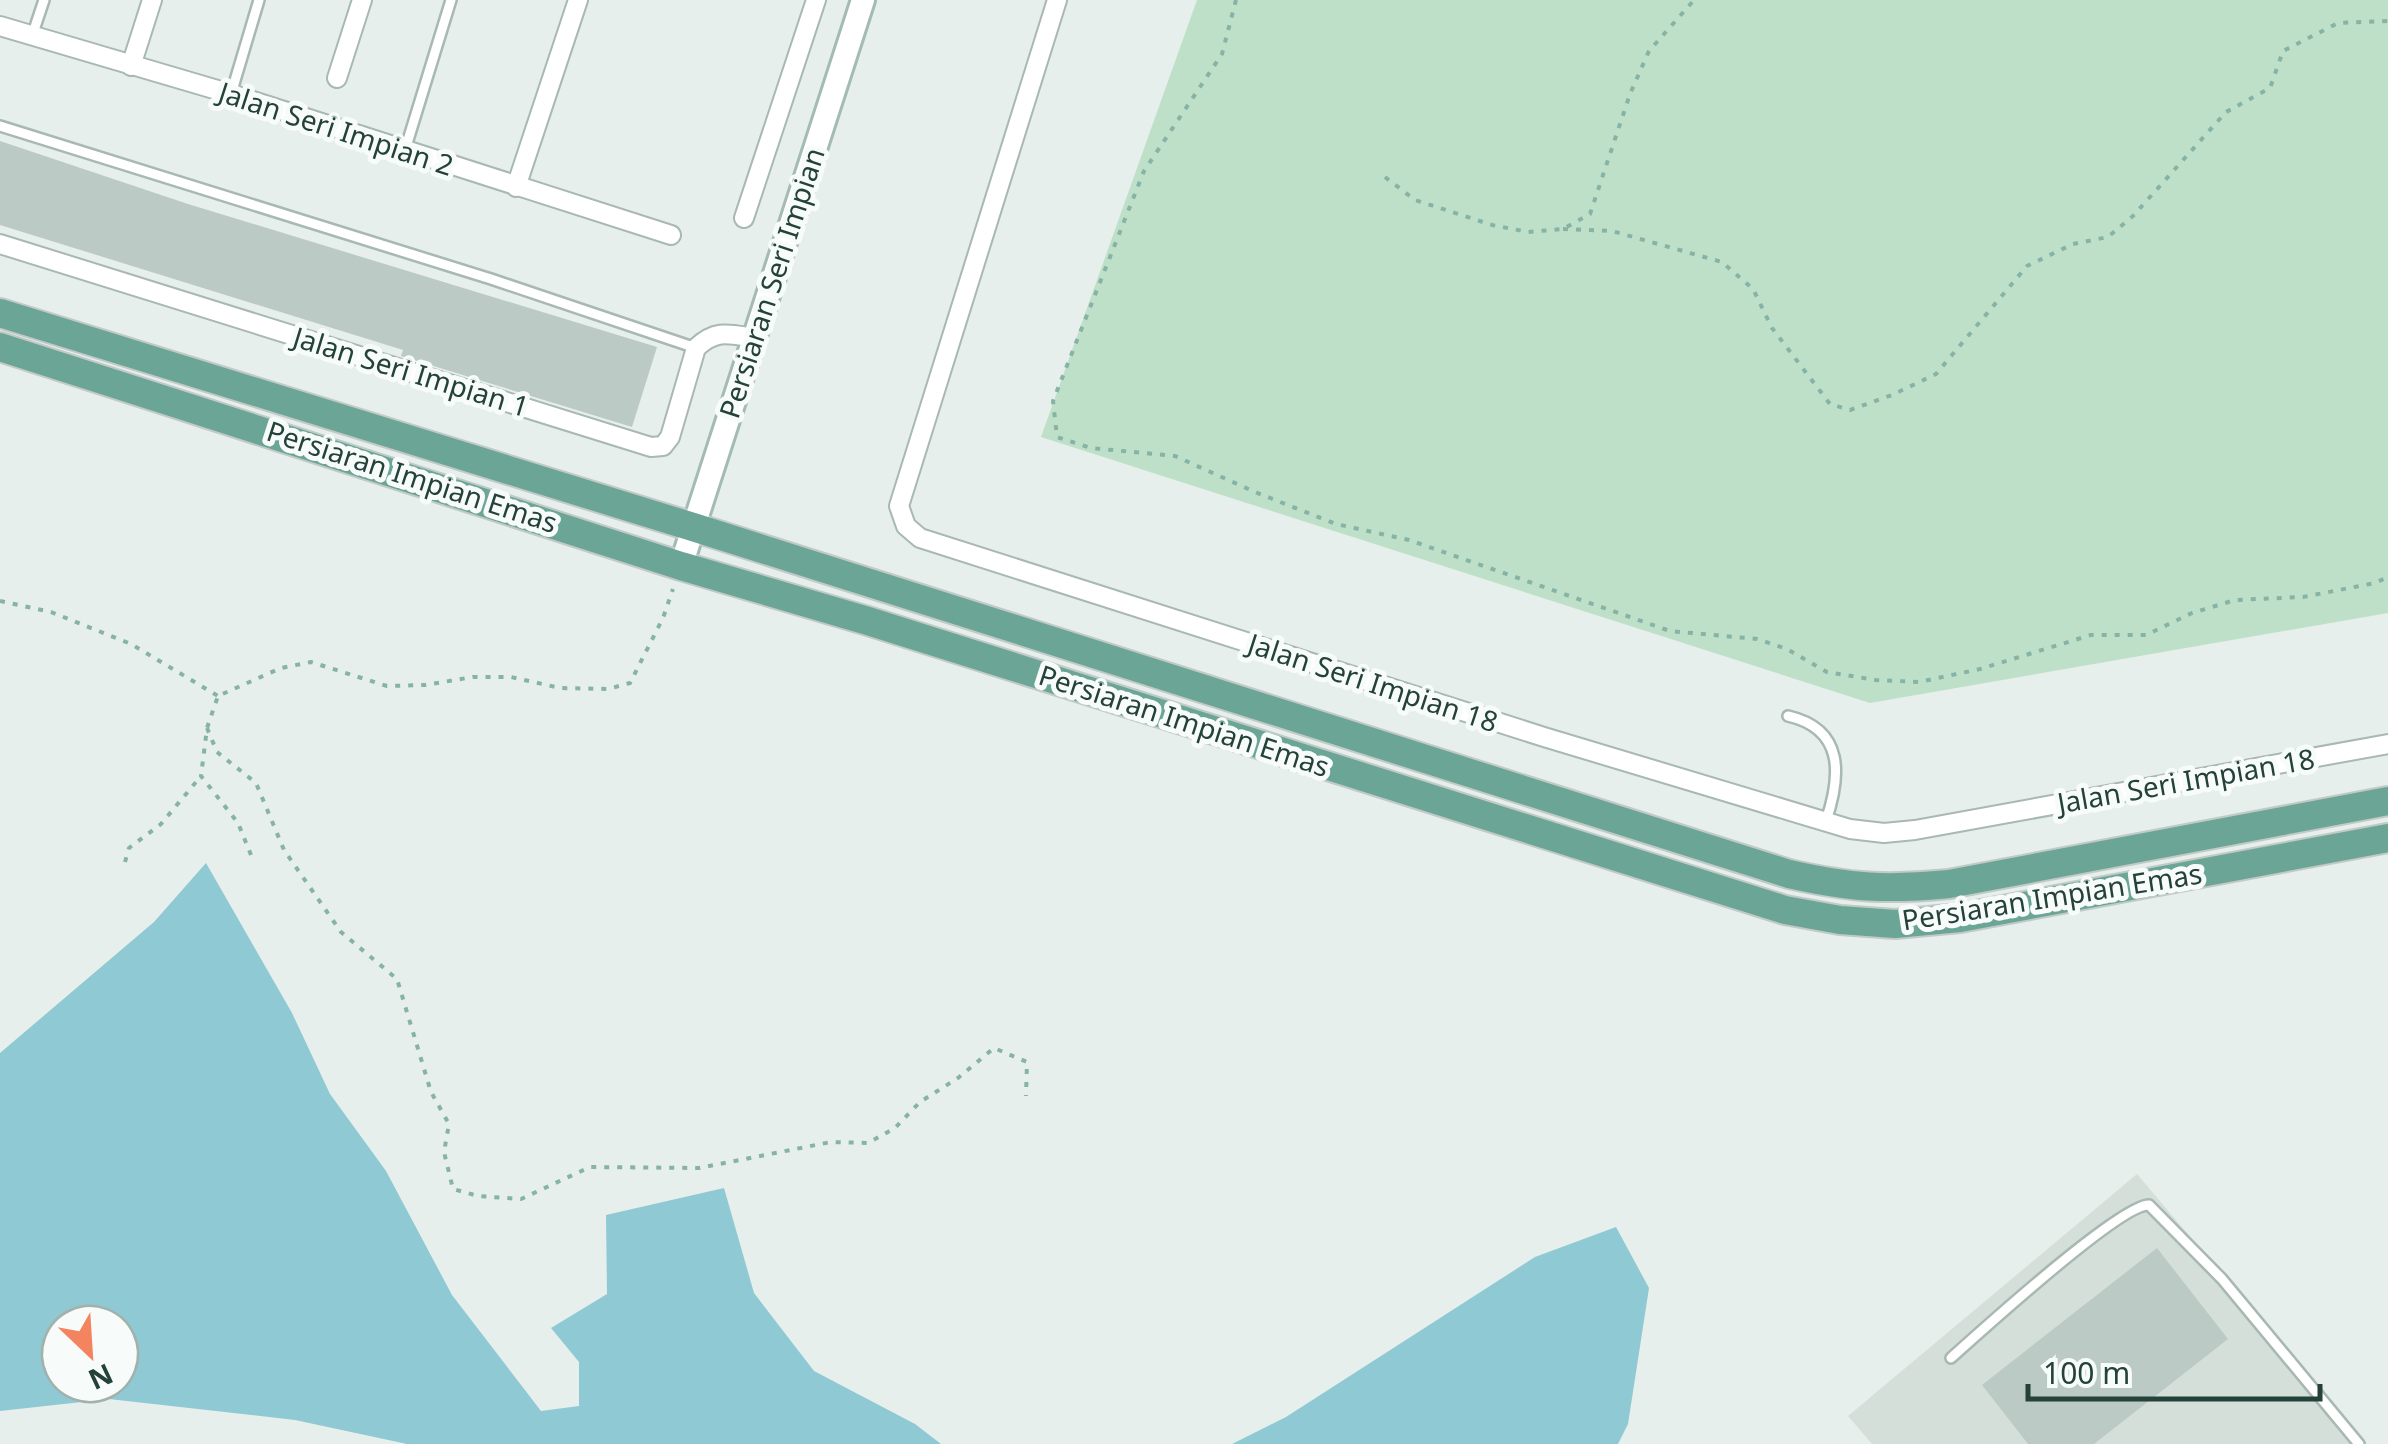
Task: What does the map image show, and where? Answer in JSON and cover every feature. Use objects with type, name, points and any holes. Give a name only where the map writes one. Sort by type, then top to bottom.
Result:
[{"type":"main road","name":"Persiaran Impian Emas","points":[[0,313],[694,527],[1751,862],[1844,886],[1896,889],[1949,884],[2388,801]]},
{"type":"main road","name":"Persiaran Impian Emas","points":[[0,347],[681,566],[868,620],[1785,910],[1840,920],[1896,924],[1960,918],[2388,838]]},
{"type":"street","points":[[131,66],[152,0]]},
{"type":"street","points":[[337,78],[362,0]]},
{"type":"street","points":[[516,186],[578,0]]},
{"type":"street","points":[[744,218],[816,0]]},
{"type":"street","name":"Persiaran Seri Impian","points":[[681,566],[862,0]]},
{"type":"street","name":"Jalan Seri Impian 18","points":[[1057,0],[899,506],[906,526],[920,538],[1544,737],[1826,821],[1884,833],[2388,744]]},
{"type":"street","name":"Jalan Seri Impian 2","points":[[0,26],[232,94],[671,235]]},
{"type":"street","name":"Jalan Seri Impian 1","points":[[0,244],[652,447],[663,446],[670,437],[696,348]]},
{"type":"street","points":[[696,348],[719,332],[754,338]]},
{"type":"lane","points":[[32,36],[44,0]]},
{"type":"lane","points":[[232,94],[259,0]]},
{"type":"lane","points":[[405,150],[450,0]]},
{"type":"lane","points":[[0,126],[491,279],[696,348]]},
{"type":"lane","points":[[1788,716],[1808,720],[1825,738],[1838,762],[1835,794],[1826,821]]},
{"type":"lane","points":[[1951,1358],[2012,1302],[2118,1218],[2140,1205],[2149,1205],[2222,1279],[2359,1444]]},
{"type":"path","points":[[1236,0],[1222,54],[1144,171],[1053,401],[1057,437],[1091,448],[1175,456],[1336,524],[1410,540],[1670,631],[1757,639],[1787,648],[1828,672],[1876,680],[1919,682],[1980,670],[2091,635],[2146,635],[2192,613],[2235,600],[2303,597],[2388,577]]},
{"type":"path","points":[[1563,229],[1590,214],[1630,94],[1649,51],[1694,0]]},
{"type":"path","points":[[1385,177],[1415,200],[1472,220],[1528,232],[1612,231],[1722,262],[1753,289],[1772,328],[1830,404],[1850,410],[1936,374],[2027,266],[2073,244],[2108,237],[2133,216],[2226,112],[2270,88],[2282,51],[2338,23],[2388,21]]},
{"type":"path","points":[[124,862],[129,848],[161,824],[202,776],[207,728],[218,696],[281,668],[311,662],[387,686],[511,677],[560,688],[608,689],[630,683],[663,618],[681,566]]},
{"type":"path","points":[[0,601],[50,612],[131,644],[218,696]]},
{"type":"path","points":[[207,728],[217,752],[256,782],[284,850],[341,932],[398,980],[432,1092],[449,1124],[444,1152],[452,1189],[478,1196],[521,1199],[590,1167],[699,1168],[831,1142],[868,1142],[895,1128],[920,1102],[958,1078],[994,1048],[1027,1062],[1026,1096]]},
{"type":"path","points":[[202,776],[238,823],[251,855]]},
{"type":"shaded area","points":[[2137,1174],[2365,1444],[1872,1444],[1848,1416]]},
{"type":"green space","points":[[1197,0],[2388,0],[2388,613],[1870,703],[1041,437]]},
{"type":"water","points":[[206,863],[292,1013],[330,1094],[386,1171],[452,1295],[541,1411],[579,1406],[579,1362],[551,1328],[607,1294],[606,1215],[724,1188],[754,1293],[814,1371],[915,1424],[941,1444],[407,1444],[295,1420],[140,1402],[140,1304],[40,1304],[40,1404],[64,1404],[0,1411],[0,1053],[154,922]]},
{"type":"water","points":[[1616,1227],[1649,1288],[1628,1424],[1618,1444],[1232,1444],[1286,1417],[1535,1257]]},
{"type":"building","points":[[0,141],[188,204],[657,347],[632,427],[401,356],[403,350],[0,225]]},
{"type":"building","points":[[2157,1248],[2228,1339],[2094,1444],[2028,1444],[1982,1385]]}]
